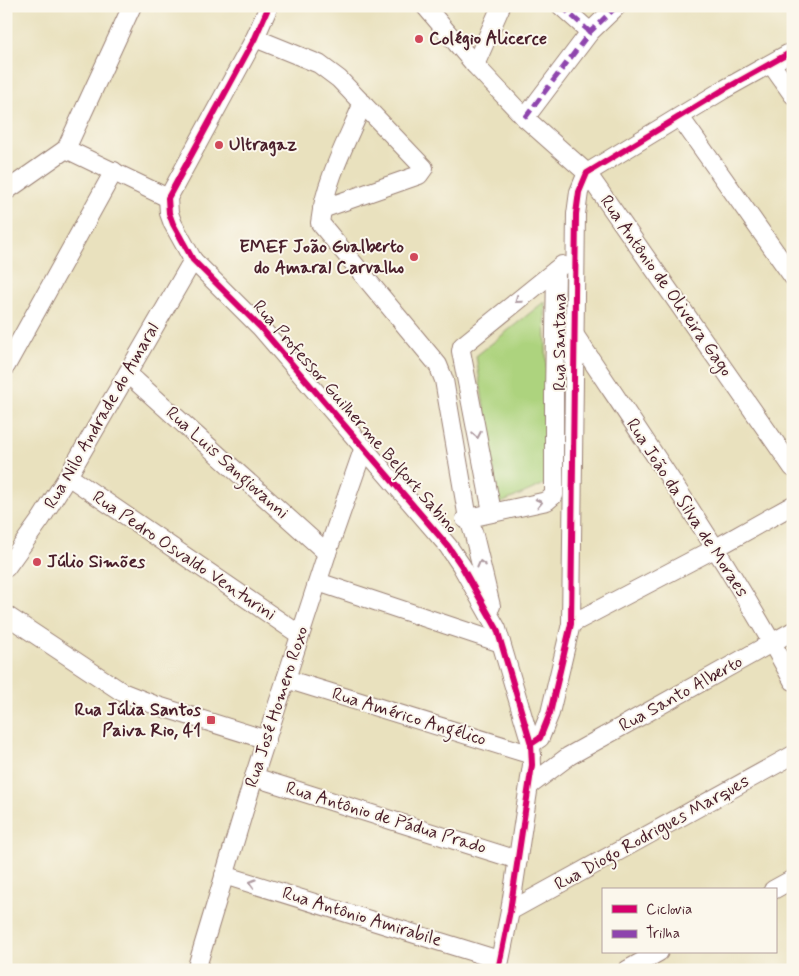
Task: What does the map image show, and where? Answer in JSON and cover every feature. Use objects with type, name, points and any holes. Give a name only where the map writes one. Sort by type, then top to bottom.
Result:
[{"type":"street","points":[[6,191],[66,149],[132,6]]},
{"type":"street","points":[[66,149],[168,198],[255,38],[269,6]]},
{"type":"street","name":"Rua Antônio de Oliveira Gago","points":[[425,6],[475,65],[525,118],[587,173],[793,468]]},
{"type":"street","points":[[475,65],[501,6]]},
{"type":"street","points":[[561,6],[590,32]]},
{"type":"street","points":[[525,118],[590,32],[617,6]]},
{"type":"street","points":[[255,38],[319,64],[339,79],[423,166],[424,170],[419,175],[322,209]]},
{"type":"street","points":[[587,173],[793,51]]},
{"type":"street","points":[[771,64],[793,95]]},
{"type":"street","points":[[363,103],[329,184],[320,223],[438,365],[444,380],[467,517],[499,636],[525,722],[532,755],[510,911],[499,965]]},
{"type":"street","points":[[680,117],[793,277]]},
{"type":"street","points":[[6,366],[114,171]]},
{"type":"street","name":"Rua Santana","points":[[532,755],[550,713],[572,624],[577,203],[581,184],[587,173]]},
{"type":"street","name":"Rua Professor Guilherme Belfort Sabino","points":[[168,198],[169,213],[173,224],[193,260],[261,328],[436,530],[461,565],[499,636]]},
{"type":"street","points":[[492,512],[461,351],[462,346],[576,254]]},
{"type":"street","name":"Rua Nilo Andrade do Amaral","points":[[6,568],[41,519],[68,476],[193,260]]},
{"type":"street","points":[[467,517],[547,501],[554,495],[556,270]]},
{"type":"street","name":"Rua João da Silva de Moraes","points":[[576,338],[716,548],[772,642],[793,682]]},
{"type":"street","name":"Rua Luis Sangiovanni","points":[[128,374],[326,553]]},
{"type":"street","name":"Rua José Homero Roxo","points":[[196,970],[254,777],[326,553],[364,447]]},
{"type":"street","name":"Rua Pedro Osvaldo Venturini","points":[[68,476],[300,635]]},
{"type":"street","points":[[572,624],[793,505]]},
{"type":"street","points":[[461,565],[467,517]]},
{"type":"street","points":[[318,582],[499,636]]},
{"type":"street","points":[[6,615],[122,692],[155,705],[267,740]]},
{"type":"street","name":"Rua Santo Alberto","points":[[529,786],[569,756],[793,631]]},
{"type":"street","name":"Rua Américo Angélico","points":[[286,679],[532,755]]},
{"type":"street","points":[[525,722],[556,691]]},
{"type":"street","name":"Rua Santo Alberto","points":[[532,755],[552,759],[569,756]]},
{"type":"street","name":"Rua Diogo Rodrigues Marques","points":[[510,911],[793,755]]},
{"type":"street","name":"Rua Antônio de Pádua Prado","points":[[254,777],[518,860]]},
{"type":"street","name":"Rua Antônio Amirabile","points":[[224,875],[499,965]]},
{"type":"street","points":[[776,888],[793,879]]},
{"type":"street","points":[[627,970],[655,954]]},
{"type":"green space","points":[[545,301],[549,482],[499,504],[476,356]]},
{"type":"marked path","points":[[561,6],[590,32]]},
{"type":"marked path","points":[[525,118],[590,32],[617,6]]},
{"type":"cycle path","points":[[269,6],[255,38],[168,198],[169,213],[193,260],[261,328],[448,546],[461,565],[497,629],[531,744],[532,765],[510,911],[498,970]]},
{"type":"cycle path","points":[[531,744],[540,738],[550,713],[571,624],[576,214],[579,192],[587,173],[723,90],[793,51]]},
{"type":"place","name":"Colégio Alicerce","points":[[419,39]]},
{"type":"place","name":"Ultragaz","points":[[219,145]]},
{"type":"place","name":"EMEF João Gualberto do Amaral Carvalho","points":[[414,257]]},
{"type":"place","name":"Júlio Simões","points":[[37,562]]},
{"type":"place","name":"Rua Júlia Santos Paiva Rio, 41","points":[[211,720]]}]
